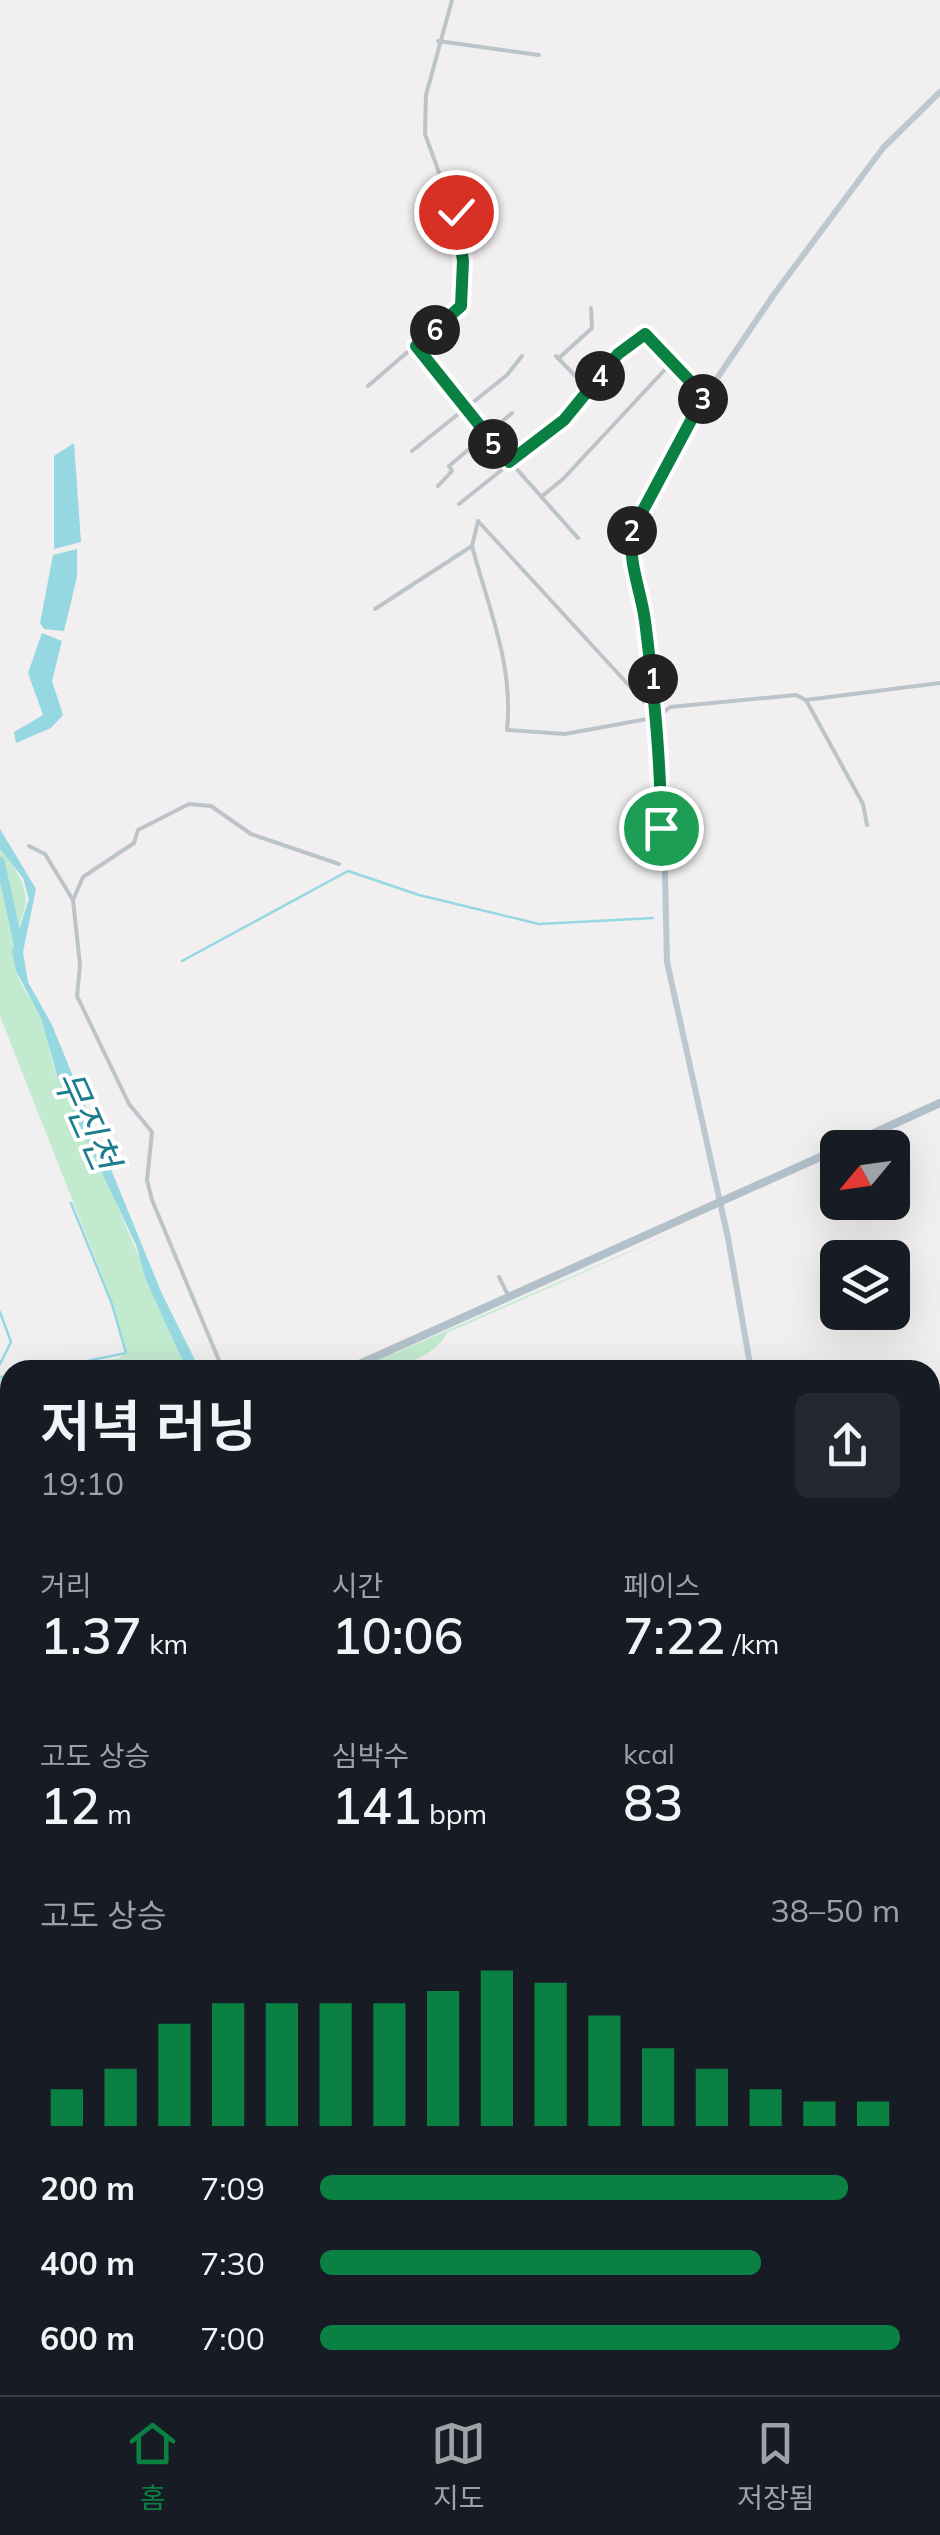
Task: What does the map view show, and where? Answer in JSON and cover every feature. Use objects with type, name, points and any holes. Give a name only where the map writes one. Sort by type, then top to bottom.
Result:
[{"type":"main road","points":[[749,1360],[667,962],[658,717],[644,614],[629,555],[632,531],[704,396],[870,165],[940,92]]},
{"type":"main road","points":[[879,1130],[940,1103]]},
{"type":"main road","points":[[368,1360],[820,1157]]},
{"type":"street","points":[[368,386],[461,306],[456,212],[425,134],[426,96],[438,40],[452,0]]},
{"type":"street","points":[[438,40],[539,54]]},
{"type":"street","points":[[590,390],[558,357],[592,328],[591,308]]},
{"type":"street","points":[[459,504],[564,420],[618,354],[645,334],[704,396]]},
{"type":"street","points":[[416,346],[464,410],[578,538]]},
{"type":"street","points":[[412,451],[508,375],[522,356]]},
{"type":"street","points":[[540,496],[563,478],[672,362]]},
{"type":"street","points":[[438,486],[452,471],[448,466],[512,413]]},
{"type":"street","points":[[658,717],[478,521],[472,546],[502,643],[510,708],[507,730],[565,734],[658,717],[670,707],[796,695],[806,700],[940,684]]},
{"type":"street","points":[[375,609],[472,546]]},
{"type":"street","points":[[806,700],[863,804],[867,826]]},
{"type":"street","points":[[73,900],[83,877],[134,843],[138,830],[189,804],[210,806],[251,834],[340,864]]},
{"type":"street","points":[[29,846],[45,854],[73,900],[80,965],[77,996],[129,1104],[152,1132],[147,1180],[152,1200],[219,1360]]},
{"type":"street","points":[[499,1277],[509,1297]]},
{"type":"street","points":[[655,2395],[666,2395]]},
{"type":"green space","points":[[0,849],[16,871],[26,902],[15,939],[17,974],[42,1020],[55,1073],[109,1186],[183,1360],[107,1360],[127,1353],[113,1303],[0,1016]]},
{"type":"green space","points":[[713,1215],[447,1333],[420,1357],[379,1360]]},
{"type":"water","points":[[74,443],[81,542],[54,549],[54,456]]},
{"type":"water","points":[[77,549],[77,577],[64,631],[44,629],[40,623],[53,555]]},
{"type":"water","points":[[42,633],[62,641],[52,681],[63,715],[51,728],[16,743],[14,732],[43,715],[28,673]]},
{"type":"water","points":[[0,829],[36,889],[23,952],[28,982],[52,1025],[162,1294],[195,1360],[182,1360],[146,1280],[136,1245],[58,1079],[41,1018],[16,971],[12,951],[29,899],[23,878],[0,849]]},
{"type":"waterway","name":"무진천","points":[[0,861],[19,947]]},
{"type":"waterway","points":[[182,961],[348,871],[419,895],[539,924],[653,918]]},
{"type":"waterway","points":[[71,1203],[112,1304],[126,1353],[92,1360]]},
{"type":"waterway","points":[[0,1312],[11,1342],[2,1360]]},
{"type":"route","points":[[456,212],[463,261],[461,306],[416,346],[509,462],[564,420],[618,354],[645,334],[704,396],[632,531],[629,555],[644,614],[662,746],[661,828]]}]
